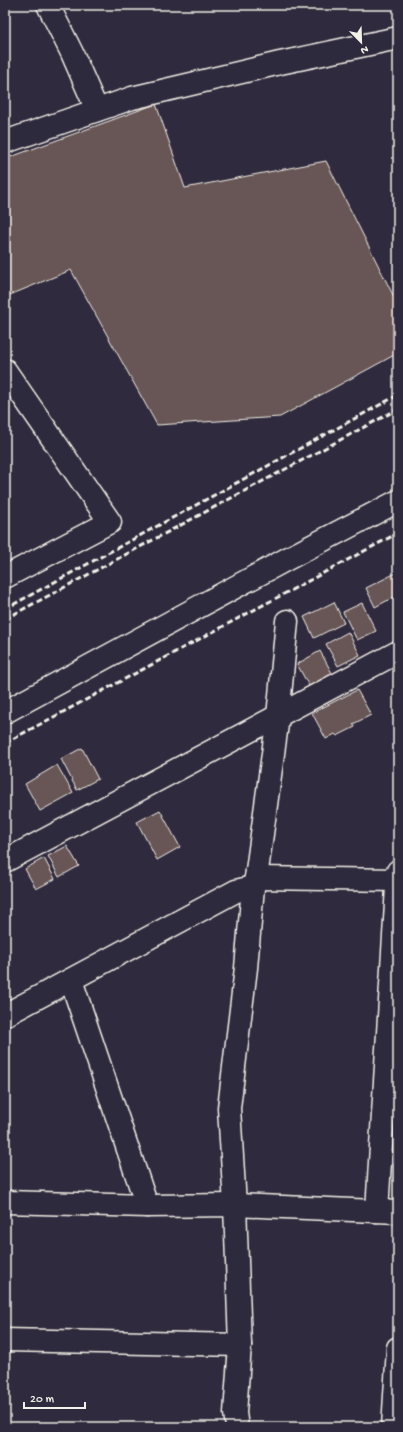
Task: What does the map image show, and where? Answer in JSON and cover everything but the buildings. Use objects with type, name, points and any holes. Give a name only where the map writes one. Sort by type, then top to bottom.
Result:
[{"type":"street","points":[[48,5],[98,110]]},
{"type":"street","points":[[5,142],[132,98],[280,63],[398,38]]},
{"type":"street","points":[[5,370],[12,392],[110,522],[5,577]]},
{"type":"street","points":[[5,712],[287,559],[398,501]]},
{"type":"street","points":[[237,1427],[235,1413],[240,1345],[230,1108],[254,882],[278,717],[287,621]]},
{"type":"street","points":[[5,861],[398,652]]},
{"type":"street","points":[[5,1202],[147,1206],[235,1205],[388,1211],[398,871]]},
{"type":"street","points":[[5,1015],[254,882],[398,880]]},
{"type":"street","points":[[72,980],[147,1206]]},
{"type":"street","points":[[5,1340],[240,1345]]},
{"type":"street","points":[[393,1427],[398,1348]]},
{"type":"railway","points":[[5,609],[398,395]]},
{"type":"railway","points":[[5,619],[398,409]]},
{"type":"railway","points":[[5,743],[398,533]]}]
